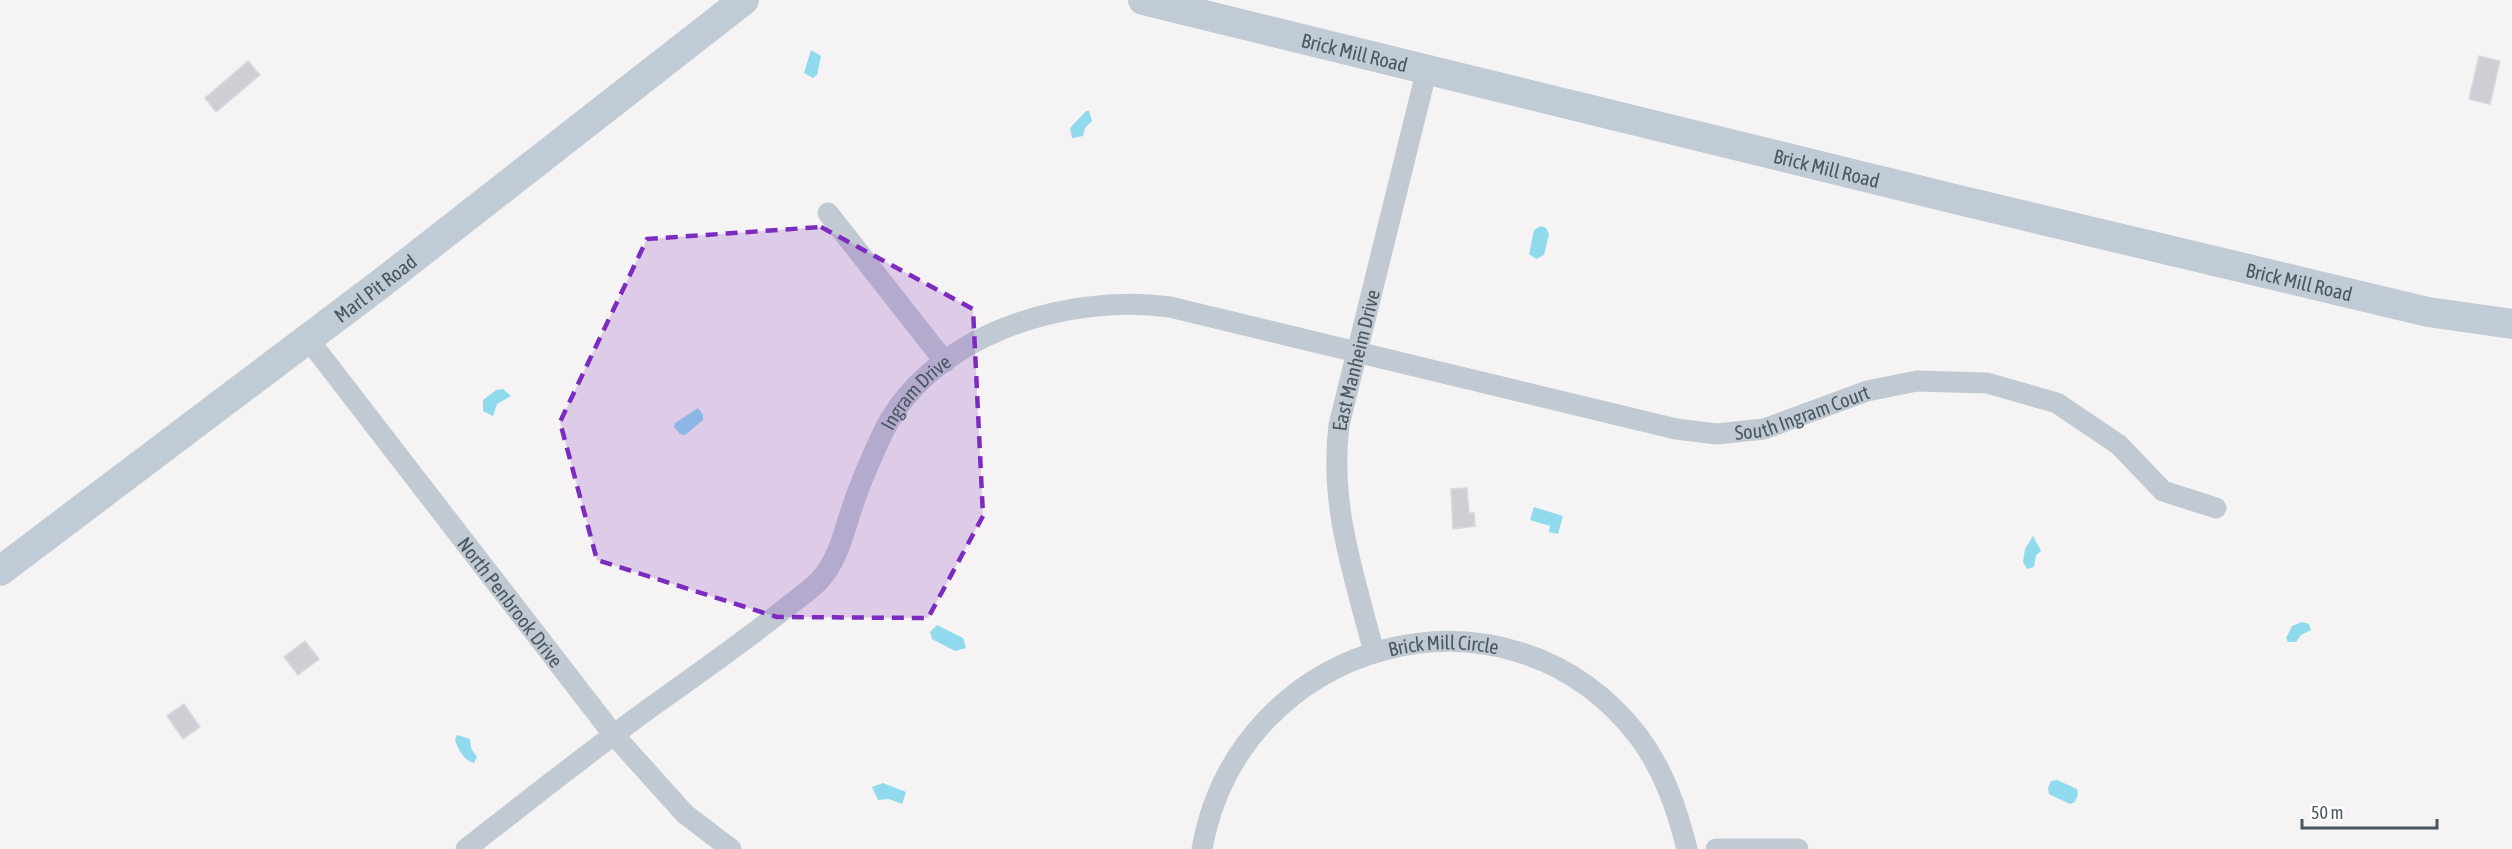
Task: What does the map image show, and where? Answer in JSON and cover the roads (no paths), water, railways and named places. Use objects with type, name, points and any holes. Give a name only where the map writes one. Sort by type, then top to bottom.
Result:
[{"type":"street","name":"Marl Pit Road","points":[[0,571],[308,339],[744,0]]},
{"type":"street","name":"Brick Mill Road","points":[[1143,0],[1963,201],[2416,309],[2512,324]]},
{"type":"street","name":"East Manheim Drive","points":[[1374,652],[1341,525],[1335,461],[1339,426],[1426,69]]},
{"type":"street","points":[[828,213],[945,362]]},
{"type":"street","name":"Ingram Drive","points":[[466,849],[613,734],[751,636],[818,582],[837,557],[850,513],[881,436],[903,403],[945,362],[974,343],[1030,318],[1061,309],[1119,303],[1170,307],[1357,352]]},
{"type":"street","name":"North Penbrook Drive","points":[[308,339],[613,734],[685,814],[731,849]]},
{"type":"street","name":"South Ingram Court","points":[[1357,352],[1676,429],[1717,434],[1764,429],[1867,391],[1917,381],[1987,383],[2057,403],[2119,445],[2163,491],[2217,508]]},
{"type":"street","name":"Brick Mill Circle","points":[[1202,849],[1206,822],[1224,776],[1251,734],[1286,699],[1328,671],[1374,652],[1415,643],[1447,642],[1499,648],[1539,661],[1576,680],[1610,706],[1639,737],[1662,773],[1678,812],[1687,849]]},
{"type":"street","points":[[1716,849],[1798,849]]},
{"type":"water","points":[[811,50],[821,56],[817,75],[813,78],[804,73]]},
{"type":"water","points":[[1086,111],[1089,111],[1092,121],[1085,128],[1083,136],[1072,138],[1070,128]]},
{"type":"water","points":[[1541,226],[1546,228],[1549,234],[1544,255],[1536,259],[1529,254],[1534,230]]},
{"type":"water","points":[[503,389],[511,396],[497,404],[493,416],[483,411],[483,400],[496,390]]},
{"type":"water","points":[[698,408],[703,415],[703,420],[685,435],[680,434],[674,427],[675,423]]},
{"type":"water","points":[[1534,507],[1563,516],[1558,534],[1549,532],[1550,526],[1530,520]]},
{"type":"water","points":[[2033,536],[2041,551],[2036,555],[2034,567],[2027,569],[2023,562],[2025,549]]},
{"type":"water","points":[[2302,622],[2309,624],[2311,630],[2301,635],[2296,642],[2288,642],[2286,638],[2292,626]]},
{"type":"water","points":[[937,625],[963,638],[966,648],[955,651],[932,639],[930,632]]},
{"type":"water","points":[[457,735],[470,739],[471,748],[477,757],[474,763],[467,760],[459,750],[455,739]]},
{"type":"water","points":[[2057,780],[2077,789],[2075,802],[2070,804],[2049,794],[2048,788],[2051,781]]},
{"type":"water","points":[[883,783],[906,792],[902,804],[889,799],[878,800],[872,787]]}]
